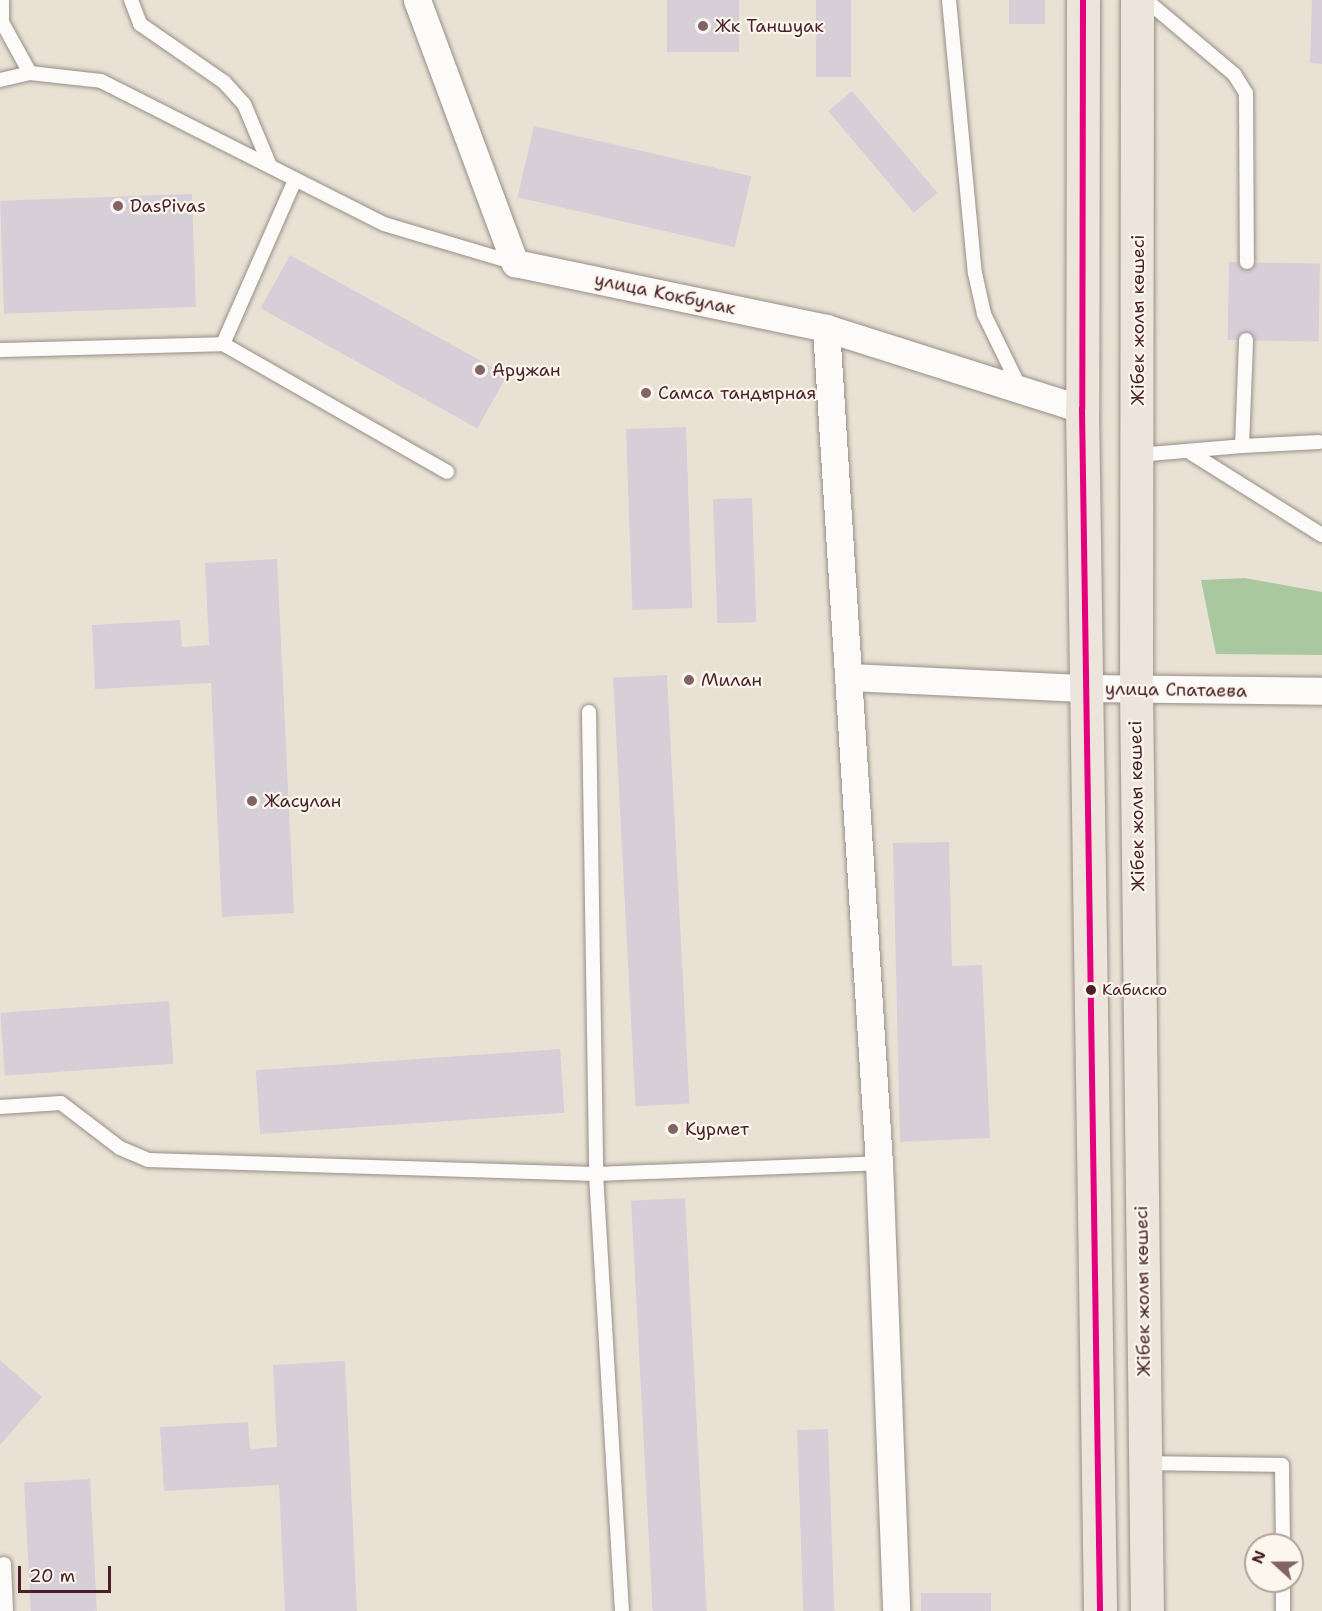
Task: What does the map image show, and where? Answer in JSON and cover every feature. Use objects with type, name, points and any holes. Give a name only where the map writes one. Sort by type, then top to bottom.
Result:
[{"type":"main road","points":[[1083,0],[1082,409],[1100,1611]]},
{"type":"main road","name":"Жібек жолы көшесі","points":[[1137,0],[1136,689],[1147,1611]]},
{"type":"street","points":[[417,0],[515,262]]},
{"type":"street","name":"улица Кокбулак","points":[[515,262],[826,328],[1082,409]]},
{"type":"street","points":[[826,328],[850,677],[879,1163],[896,1611]]},
{"type":"street","name":"улица Спатаева","points":[[850,677],[1087,688],[1322,692]]},
{"type":"lane","points":[[2,0],[2,22],[30,73]]},
{"type":"lane","points":[[131,0],[140,24],[157,40],[224,82],[244,104],[270,166]]},
{"type":"lane","points":[[949,0],[975,273],[984,314],[1021,389]]},
{"type":"lane","points":[[1146,0],[1234,74],[1246,93],[1247,262]]},
{"type":"lane","points":[[0,80],[30,73],[101,81],[270,166],[294,182],[384,224],[515,262]]},
{"type":"lane","points":[[223,344],[294,182]]},
{"type":"lane","points":[[1242,446],[1246,340]]},
{"type":"lane","points":[[0,350],[223,344],[447,472]]},
{"type":"lane","points":[[1138,455],[1319,442]]},
{"type":"lane","points":[[1188,451],[1322,535]]},
{"type":"lane","points":[[589,712],[596,1174],[622,1611]]},
{"type":"lane","points":[[0,1107],[61,1103],[120,1148],[148,1160],[596,1174],[879,1163]]},
{"type":"lane","points":[[1145,1463],[1282,1466],[1283,1533]]},
{"type":"lane","points":[[4,1564],[6,1611]]},
{"type":"lane","points":[[1283,1593],[1283,1611]]},
{"type":"green space","points":[[1245,578],[1322,592],[1322,655],[1216,654],[1201,580]]},
{"type":"building","name":"Жк Таншуак","points":[[667,0],[739,0],[739,52],[667,52]]},
{"type":"building","points":[[816,0],[851,0],[851,77],[816,77]]},
{"type":"building","points":[[1009,0],[1045,0],[1045,24],[1009,24]]},
{"type":"building","points":[[1312,0],[1322,0],[1322,64],[1310,63]]},
{"type":"building","points":[[852,91],[937,193],[914,213],[828,111]]},
{"type":"building","points":[[534,126],[751,176],[735,247],[518,197]]},
{"type":"building","points":[[192,194],[196,307],[4,314],[0,201]]},
{"type":"building","points":[[290,255],[507,375],[477,429],[260,308]]},
{"type":"building","points":[[1229,262],[1320,264],[1319,342],[1228,340]]},
{"type":"building","points":[[686,427],[692,608],[632,610],[626,429]]},
{"type":"building","points":[[752,498],[756,622],[717,623],[713,499]]},
{"type":"building","name":"Жасулан","points":[[277,559],[294,913],[222,917],[211,683],[95,689],[92,625],[180,620],[182,647],[209,645],[205,563]]},
{"type":"building","points":[[667,675],[689,1103],[636,1106],[613,678]]},
{"type":"building","points":[[949,842],[952,966],[982,965],[990,1138],[900,1142],[893,843]]},
{"type":"building","points":[[169,1001],[173,1064],[5,1076],[0,1013]]},
{"type":"building","points":[[560,1049],[564,1113],[260,1134],[256,1070]]},
{"type":"building","points":[[685,1198],[707,1611],[653,1611],[631,1201]]},
{"type":"building","points":[[0,1360],[42,1397],[0,1445]]},
{"type":"building","points":[[345,1361],[357,1611],[285,1611],[279,1485],[164,1491],[160,1427],[248,1422],[250,1449],[277,1447],[273,1365]]},
{"type":"building","points":[[828,1429],[834,1611],[803,1611],[797,1430]]},
{"type":"building","points":[[90,1479],[97,1611],[31,1611],[24,1482]]},
{"type":"building","points":[[921,1593],[991,1593],[991,1611],[921,1611]]},
{"type":"transit line","points":[[1083,0],[1082,409],[1100,1611]]},
{"type":"place","name":"Жк Таншуак","points":[[703,26]]},
{"type":"place","name":"DasPivas","points":[[118,206]]},
{"type":"place","name":"Аружан","points":[[480,370]]},
{"type":"place","name":"Самса тандырная","points":[[646,393]]},
{"type":"place","name":"Милан","points":[[689,680]]},
{"type":"place","name":"Жасулан","points":[[252,801]]},
{"type":"place","name":"Кабиско","points":[[1091,990]]},
{"type":"place","name":"Курмет","points":[[673,1129]]}]
